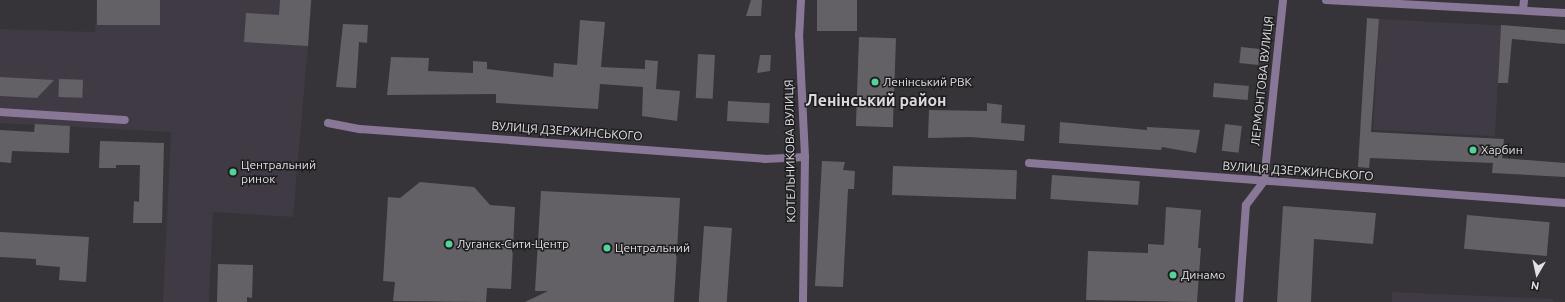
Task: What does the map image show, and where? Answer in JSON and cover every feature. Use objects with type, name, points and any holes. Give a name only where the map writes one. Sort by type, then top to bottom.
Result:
[{"type":"street","name":"КОТЕЛЬНИКОВА ВУЛИЦЯ","points":[[800,0],[799,34],[804,156],[803,302]]},
{"type":"street","name":"ЛЕРМОНТОВА ВУЛИЦЯ","points":[[1264,181],[1283,0]]},
{"type":"street","points":[[1326,0],[1565,13]]},
{"type":"street","points":[[1523,10],[1524,0]]},
{"type":"street","points":[[0,112],[125,120]]},
{"type":"street","name":"ВУЛИЦЯ ДЗЕРЖИНСЬКОГО","points":[[328,124],[360,129],[758,158],[804,156]]},
{"type":"street","name":"ВУЛИЦЯ ДЗЕРЖИНСЬКОГО","points":[[1030,163],[1565,203]]},
{"type":"street","points":[[1239,302],[1246,204],[1264,181]]},
{"type":"shaded area","name":"Центральний ринок","points":[[97,0],[312,0],[293,217],[213,212],[209,302],[163,302],[171,132],[0,123],[0,29],[95,32]]},
{"type":"shaded area","points":[[1379,19],[1501,25],[1495,136],[1373,130]]},
{"type":"shaded area","points":[[1392,292],[1553,299],[1553,302],[1392,302]]},
{"type":"building","points":[[97,0],[160,0],[160,25],[97,25]]},
{"type":"building","points":[[280,0],[311,0],[308,46],[244,42],[246,13],[279,15]]},
{"type":"building","points":[[751,0],[762,0],[761,16],[746,16]]},
{"type":"building","points":[[817,0],[857,0],[857,31],[817,31]]},
{"type":"building","points":[[1367,18],[1379,19],[1371,132],[1504,139],[1502,158],[1565,163],[1565,177],[1492,173],[1493,163],[1370,158],[1369,168],[1358,167]]},
{"type":"building","points":[[580,20],[605,22],[601,67],[645,69],[645,60],[658,61],[656,89],[680,91],[677,121],[642,116],[643,87],[600,84],[598,109],[496,103],[496,94],[387,95],[391,57],[429,58],[428,71],[473,73],[473,61],[487,62],[487,69],[553,77],[554,63],[577,65]]},
{"type":"building","points":[[343,24],[368,25],[367,43],[359,42],[356,88],[336,87]]},
{"type":"building","points":[[1501,25],[1565,30],[1565,44],[1512,39],[1508,83],[1498,83]]},
{"type":"building","name":"Ленінський РВК","points":[[859,37],[896,38],[893,127],[856,126]]},
{"type":"building","points":[[1241,47],[1260,49],[1258,65],[1239,63]]},
{"type":"building","points":[[698,54],[715,55],[713,99],[696,98]]},
{"type":"building","points":[[760,55],[771,55],[770,71],[757,73]]},
{"type":"building","points":[[0,77],[54,80],[37,98],[0,96]]},
{"type":"building","points":[[59,79],[83,80],[82,98],[58,97]]},
{"type":"building","points":[[1214,83],[1249,86],[1248,100],[1213,97]]},
{"type":"building","points":[[728,101],[770,103],[769,123],[727,121]]},
{"type":"building","points":[[987,103],[1002,105],[1001,123],[1025,125],[1024,141],[970,137],[928,138],[929,110],[987,111]]},
{"type":"building","points":[[1060,122],[1147,130],[1147,127],[1200,130],[1196,153],[1162,147],[1161,150],[1059,143]]},
{"type":"building","points":[[35,124],[70,126],[69,153],[12,151],[11,163],[0,162],[0,130],[34,132]]},
{"type":"building","points":[[1225,124],[1242,126],[1239,153],[1222,151]]},
{"type":"building","points":[[100,141],[164,143],[162,223],[133,223],[134,201],[139,202],[140,165],[116,165],[116,168],[99,168]]},
{"type":"building","points":[[822,161],[845,162],[843,170],[855,171],[854,189],[848,189],[843,287],[815,286]]},
{"type":"building","points":[[893,166],[1017,170],[1016,199],[892,195]]},
{"type":"building","points":[[1052,175],[1140,181],[1138,205],[1050,199]]},
{"type":"building","name":"Луганск-Сити-Центр","points":[[420,182],[474,187],[490,205],[515,207],[511,289],[487,288],[486,302],[393,301],[395,282],[383,281],[388,197],[400,198]]},
{"type":"building","name":"Центральний","points":[[541,191],[680,198],[674,302],[525,302],[548,291],[535,291]]},
{"type":"building","points":[[1283,206],[1376,213],[1373,244],[1314,239],[1311,302],[1277,302]]},
{"type":"building","points":[[1166,207],[1201,210],[1198,248],[1201,248],[1197,302],[1086,300],[1088,251],[1148,253],[1148,244],[1164,245]]},
{"type":"building","points":[[1467,215],[1550,222],[1547,256],[1464,249]]},
{"type":"building","name":"Центральний","points":[[704,226],[732,228],[727,302],[699,302]]},
{"type":"building","points":[[0,232],[89,237],[86,282],[59,280],[60,267],[36,265],[36,259],[0,257]]},
{"type":"building","points":[[218,264],[253,265],[252,298],[247,297],[247,302],[217,302]]},
{"type":"place","name":"Ленінський РВК","points":[[875,82]]},
{"type":"place","name":"Харбин","points":[[1473,150]]},
{"type":"place","name":"Центральний ринок","points":[[233,172]]},
{"type":"place","name":"Луганск-Сити-Центр","points":[[449,244]]},
{"type":"place","name":"Центральний","points":[[607,248]]},
{"type":"place","name":"Динамо","points":[[1173,275]]},
{"type":"district","name":"Ленінський район","points":[[876,100]]}]
